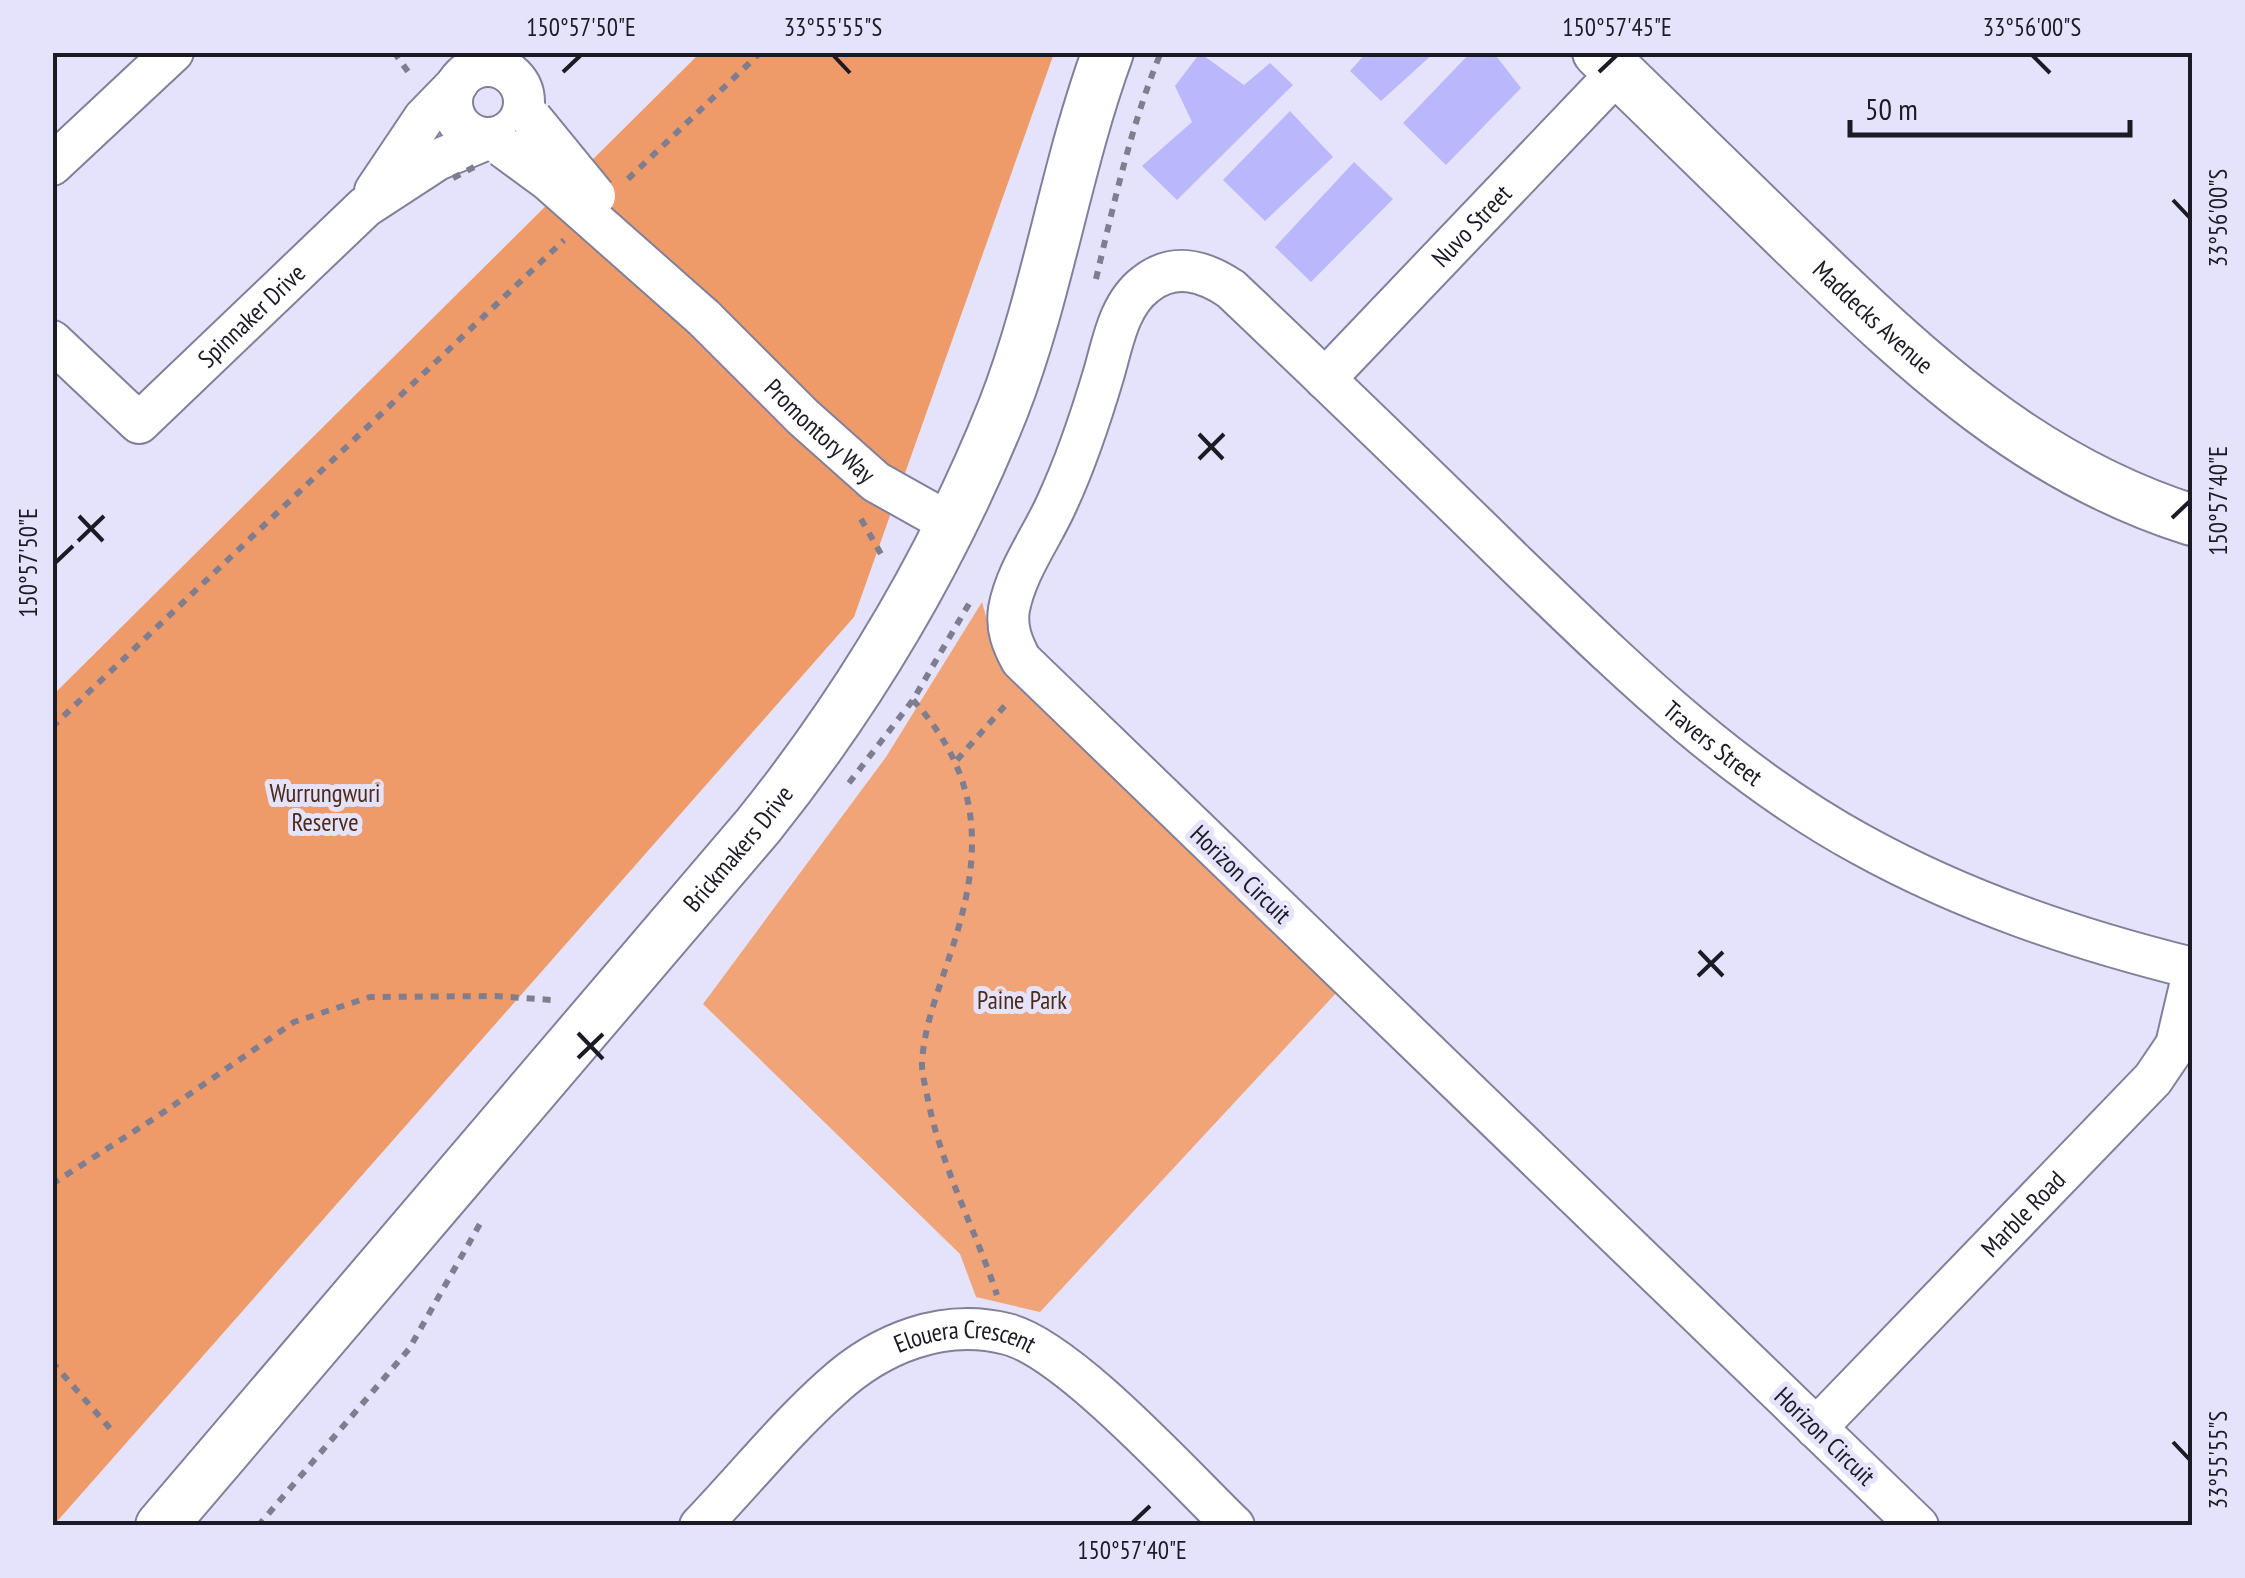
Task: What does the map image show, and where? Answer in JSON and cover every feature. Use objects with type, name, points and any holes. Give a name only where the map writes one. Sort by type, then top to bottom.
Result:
[{"type":"street","points":[[52,165],[172,52]]},
{"type":"street","points":[[527,107],[511,74],[483,67],[452,105],[455,116],[470,133],[495,141],[513,128],[527,107],[528,71],[538,52]]},
{"type":"street","name":"Brickmakers Drive","points":[[161,1526],[818,752],[874,664],[951,524],[1003,408],[1041,292],[1108,52]]},
{"type":"street","name":"Nuvo Street","points":[[1325,379],[1608,62]]},
{"type":"street","name":"Maddecks Avenue","points":[[1608,62],[1874,319],[1994,422],[2084,475],[2146,505],[2192,520]]},
{"type":"street","name":"Spinnaker Drive","points":[[365,207],[424,118],[483,67]]},
{"type":"street","name":"Promontory Way","points":[[527,107],[563,160],[704,318],[803,417],[876,482],[951,524]]},
{"type":"street","name":"Promontory Way","points":[[495,141],[548,180],[704,318]]},
{"type":"street","name":"Spinnaker Drive","points":[[52,340],[138,423],[365,207],[437,160],[495,141]]},
{"type":"street","name":"Horizon Circuit","points":[[1325,379],[1231,288],[1200,271],[1160,275],[1134,294],[1117,326],[1063,489],[1009,607],[1012,644],[1033,674],[1918,1526]]},
{"type":"street","name":"Travers Street","points":[[1325,379],[1613,658],[1733,761],[1793,802],[1858,843],[2006,914],[2192,968]]},
{"type":"street","name":"Marble Road","points":[[1816,1428],[2153,1078],[2176,1045],[2192,976]]},
{"type":"street","name":"Elouera Crescent","points":[[700,1526],[832,1386],[869,1358],[904,1340],[938,1331],[1010,1334],[1042,1351],[1082,1380],[1234,1526]]},
{"type":"path","points":[[628,180],[762,52]]},
{"type":"path","points":[[52,726],[568,236]]},
{"type":"path","points":[[957,760],[1033,674]]},
{"type":"path","points":[[914,700],[937,726],[957,760],[974,840],[964,912],[935,1002],[922,1066],[935,1136],[983,1252],[1010,1334]]},
{"type":"path","points":[[52,1184],[294,1022],[370,997],[549,998],[588,1026]]},
{"type":"path","points":[[52,1362],[114,1434]]},
{"type":"green space","name":"Wurrungwuri Reserve","points":[[700,53],[1054,53],[854,617],[53,1526],[53,695]]},
{"type":"green space","name":"Paine Park","points":[[982,602],[993,642],[1011,678],[1338,991],[1040,1312],[976,1297],[960,1254],[703,1004],[886,757]]},
{"type":"building","points":[[1367,52],[1435,52],[1381,101],[1350,71]]},
{"type":"building","points":[[1471,52],[1493,52],[1521,88],[1446,165],[1403,123]]},
{"type":"building","points":[[1200,53],[1244,85],[1270,63],[1293,85],[1177,200],[1142,166],[1192,122],[1175,86]]},
{"type":"building","points":[[1290,111],[1333,157],[1265,221],[1223,180]]},
{"type":"building","points":[[1354,162],[1393,199],[1311,282],[1275,247]]}]
